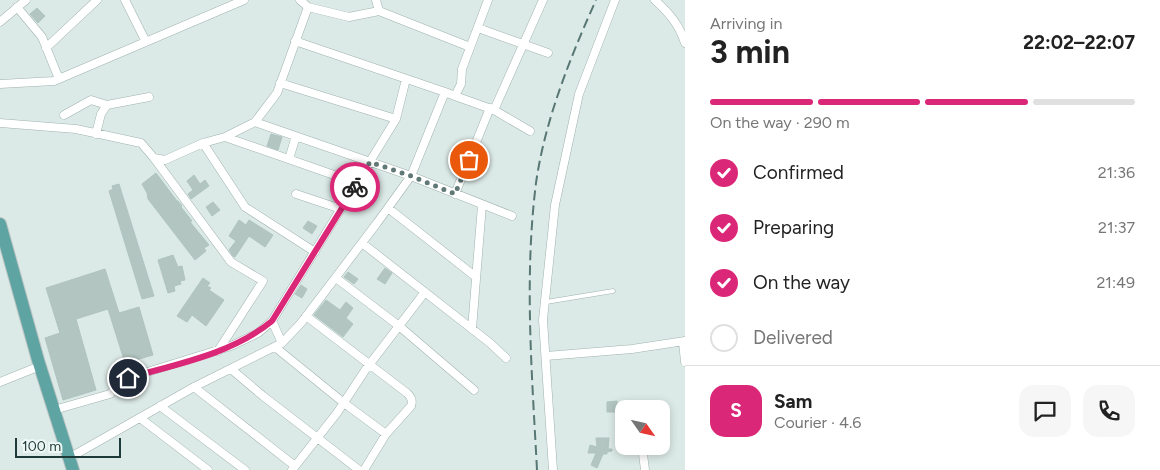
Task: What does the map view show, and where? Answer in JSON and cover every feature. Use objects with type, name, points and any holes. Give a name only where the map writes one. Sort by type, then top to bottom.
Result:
[{"type":"main road","points":[[0,224],[40,366],[71,464]]},
{"type":"street","points":[[0,22],[26,0]]},
{"type":"street","points":[[46,48],[97,0]]},
{"type":"street","points":[[125,0],[146,42]]},
{"type":"street","points":[[0,84],[54,81],[244,0]]},
{"type":"street","points":[[300,0],[308,7],[349,17],[379,10],[470,47]]},
{"type":"street","points":[[376,0],[379,10]]},
{"type":"street","points":[[455,96],[461,84],[462,69],[488,0]]},
{"type":"street","points":[[455,194],[543,0]]},
{"type":"street","points":[[553,470],[544,320],[555,205],[578,94],[615,0]]},
{"type":"street","points":[[655,0],[674,18],[681,30],[685,43]]},
{"type":"street","points":[[17,7],[42,37],[59,79]]},
{"type":"street","points":[[154,158],[165,160],[225,137],[255,122],[277,93],[308,7]]},
{"type":"street","points":[[478,28],[548,53]]},
{"type":"street","points":[[295,40],[492,109],[530,131]]},
{"type":"street","points":[[54,410],[110,394],[128,378],[218,351],[258,332],[272,321],[396,119],[406,79]]},
{"type":"street","points":[[280,83],[396,119]]},
{"type":"street","points":[[71,464],[160,406],[278,345],[306,316],[336,278],[411,176],[445,92]]},
{"type":"street","points":[[64,115],[91,100],[107,105],[149,97]]},
{"type":"street","points":[[96,134],[101,114],[107,105]]},
{"type":"street","points":[[255,122],[411,176],[512,216]]},
{"type":"street","points":[[0,124],[76,129],[141,143],[231,262],[263,281],[218,351]]},
{"type":"street","points":[[289,159],[296,136]]},
{"type":"street","points":[[225,137],[357,183]]},
{"type":"street","points":[[203,144],[245,207],[315,252]]},
{"type":"street","points":[[296,194],[341,209]]},
{"type":"street","points":[[472,329],[482,205]]},
{"type":"street","points":[[388,208],[476,277]]},
{"type":"street","points":[[362,243],[490,342],[506,358]]},
{"type":"street","points":[[336,278],[399,326],[474,390]]},
{"type":"street","points":[[194,387],[293,468],[344,403],[370,364],[425,292]]},
{"type":"street","points":[[306,316],[407,393],[412,402],[411,406],[386,434],[364,470]]},
{"type":"street","points":[[272,321],[278,345],[344,403],[386,434]]},
{"type":"street","points":[[546,356],[632,349],[684,341],[685,362]]},
{"type":"street","points":[[0,382],[40,366]]},
{"type":"street","points":[[231,369],[359,470]]},
{"type":"street","points":[[160,406],[245,470]]},
{"type":"street","points":[[140,418],[208,470]]},
{"type":"street","points":[[644,455],[646,470]]},
{"type":"lane","points":[[545,302],[613,291]]},
{"type":"building","points":[[37,8],[45,16],[38,23],[30,14]]},
{"type":"building","points":[[271,134],[282,137],[278,150],[267,146]]},
{"type":"building","points":[[156,173],[182,206],[192,221],[190,222],[209,245],[204,248],[206,251],[195,260],[148,199],[142,184]]},
{"type":"building","points":[[194,175],[200,184],[205,180],[209,186],[191,199],[188,194],[193,190],[187,181]]},
{"type":"building","points":[[119,184],[154,296],[142,299],[109,191],[113,189],[112,186]]},
{"type":"building","points":[[213,202],[220,210],[212,216],[206,207]]},
{"type":"building","points":[[239,220],[246,225],[249,220],[273,235],[265,247],[249,236],[235,257],[233,256],[229,250],[236,241],[229,236]]},
{"type":"building","points":[[308,221],[317,226],[312,234],[303,228]]},
{"type":"building","points":[[173,255],[178,267],[182,266],[185,280],[180,281],[181,284],[174,286],[175,291],[168,293],[158,260]]},
{"type":"building","points":[[385,268],[392,273],[385,284],[377,279]]},
{"type":"building","points":[[105,269],[119,313],[139,307],[153,355],[125,363],[108,309],[76,319],[96,390],[63,400],[45,338],[60,333],[46,288]]},
{"type":"building","points":[[348,272],[358,279],[354,284],[344,277]]},
{"type":"building","points":[[203,278],[210,283],[207,286],[211,288],[209,290],[224,300],[206,326],[192,315],[187,322],[177,316]]},
{"type":"building","points":[[301,285],[307,289],[302,298],[295,294]]},
{"type":"building","points":[[326,300],[340,310],[346,302],[353,308],[346,318],[353,324],[343,337],[314,315]]},
{"type":"building","points":[[615,401],[615,412],[607,412],[607,402]]},
{"type":"building","points":[[596,438],[609,438],[608,449],[612,449],[607,454],[603,454],[597,468],[591,465],[596,453],[588,453],[590,445],[597,447]]},
{"type":"railway","points":[[537,470],[530,326],[530,254],[536,183],[552,113],[577,44],[596,0]]},
{"type":"way so far","points":[[355,187],[370,162],[455,194],[469,160]]},
{"type":"route","points":[[128,378],[231,346],[258,332],[272,321],[355,187]]}]
